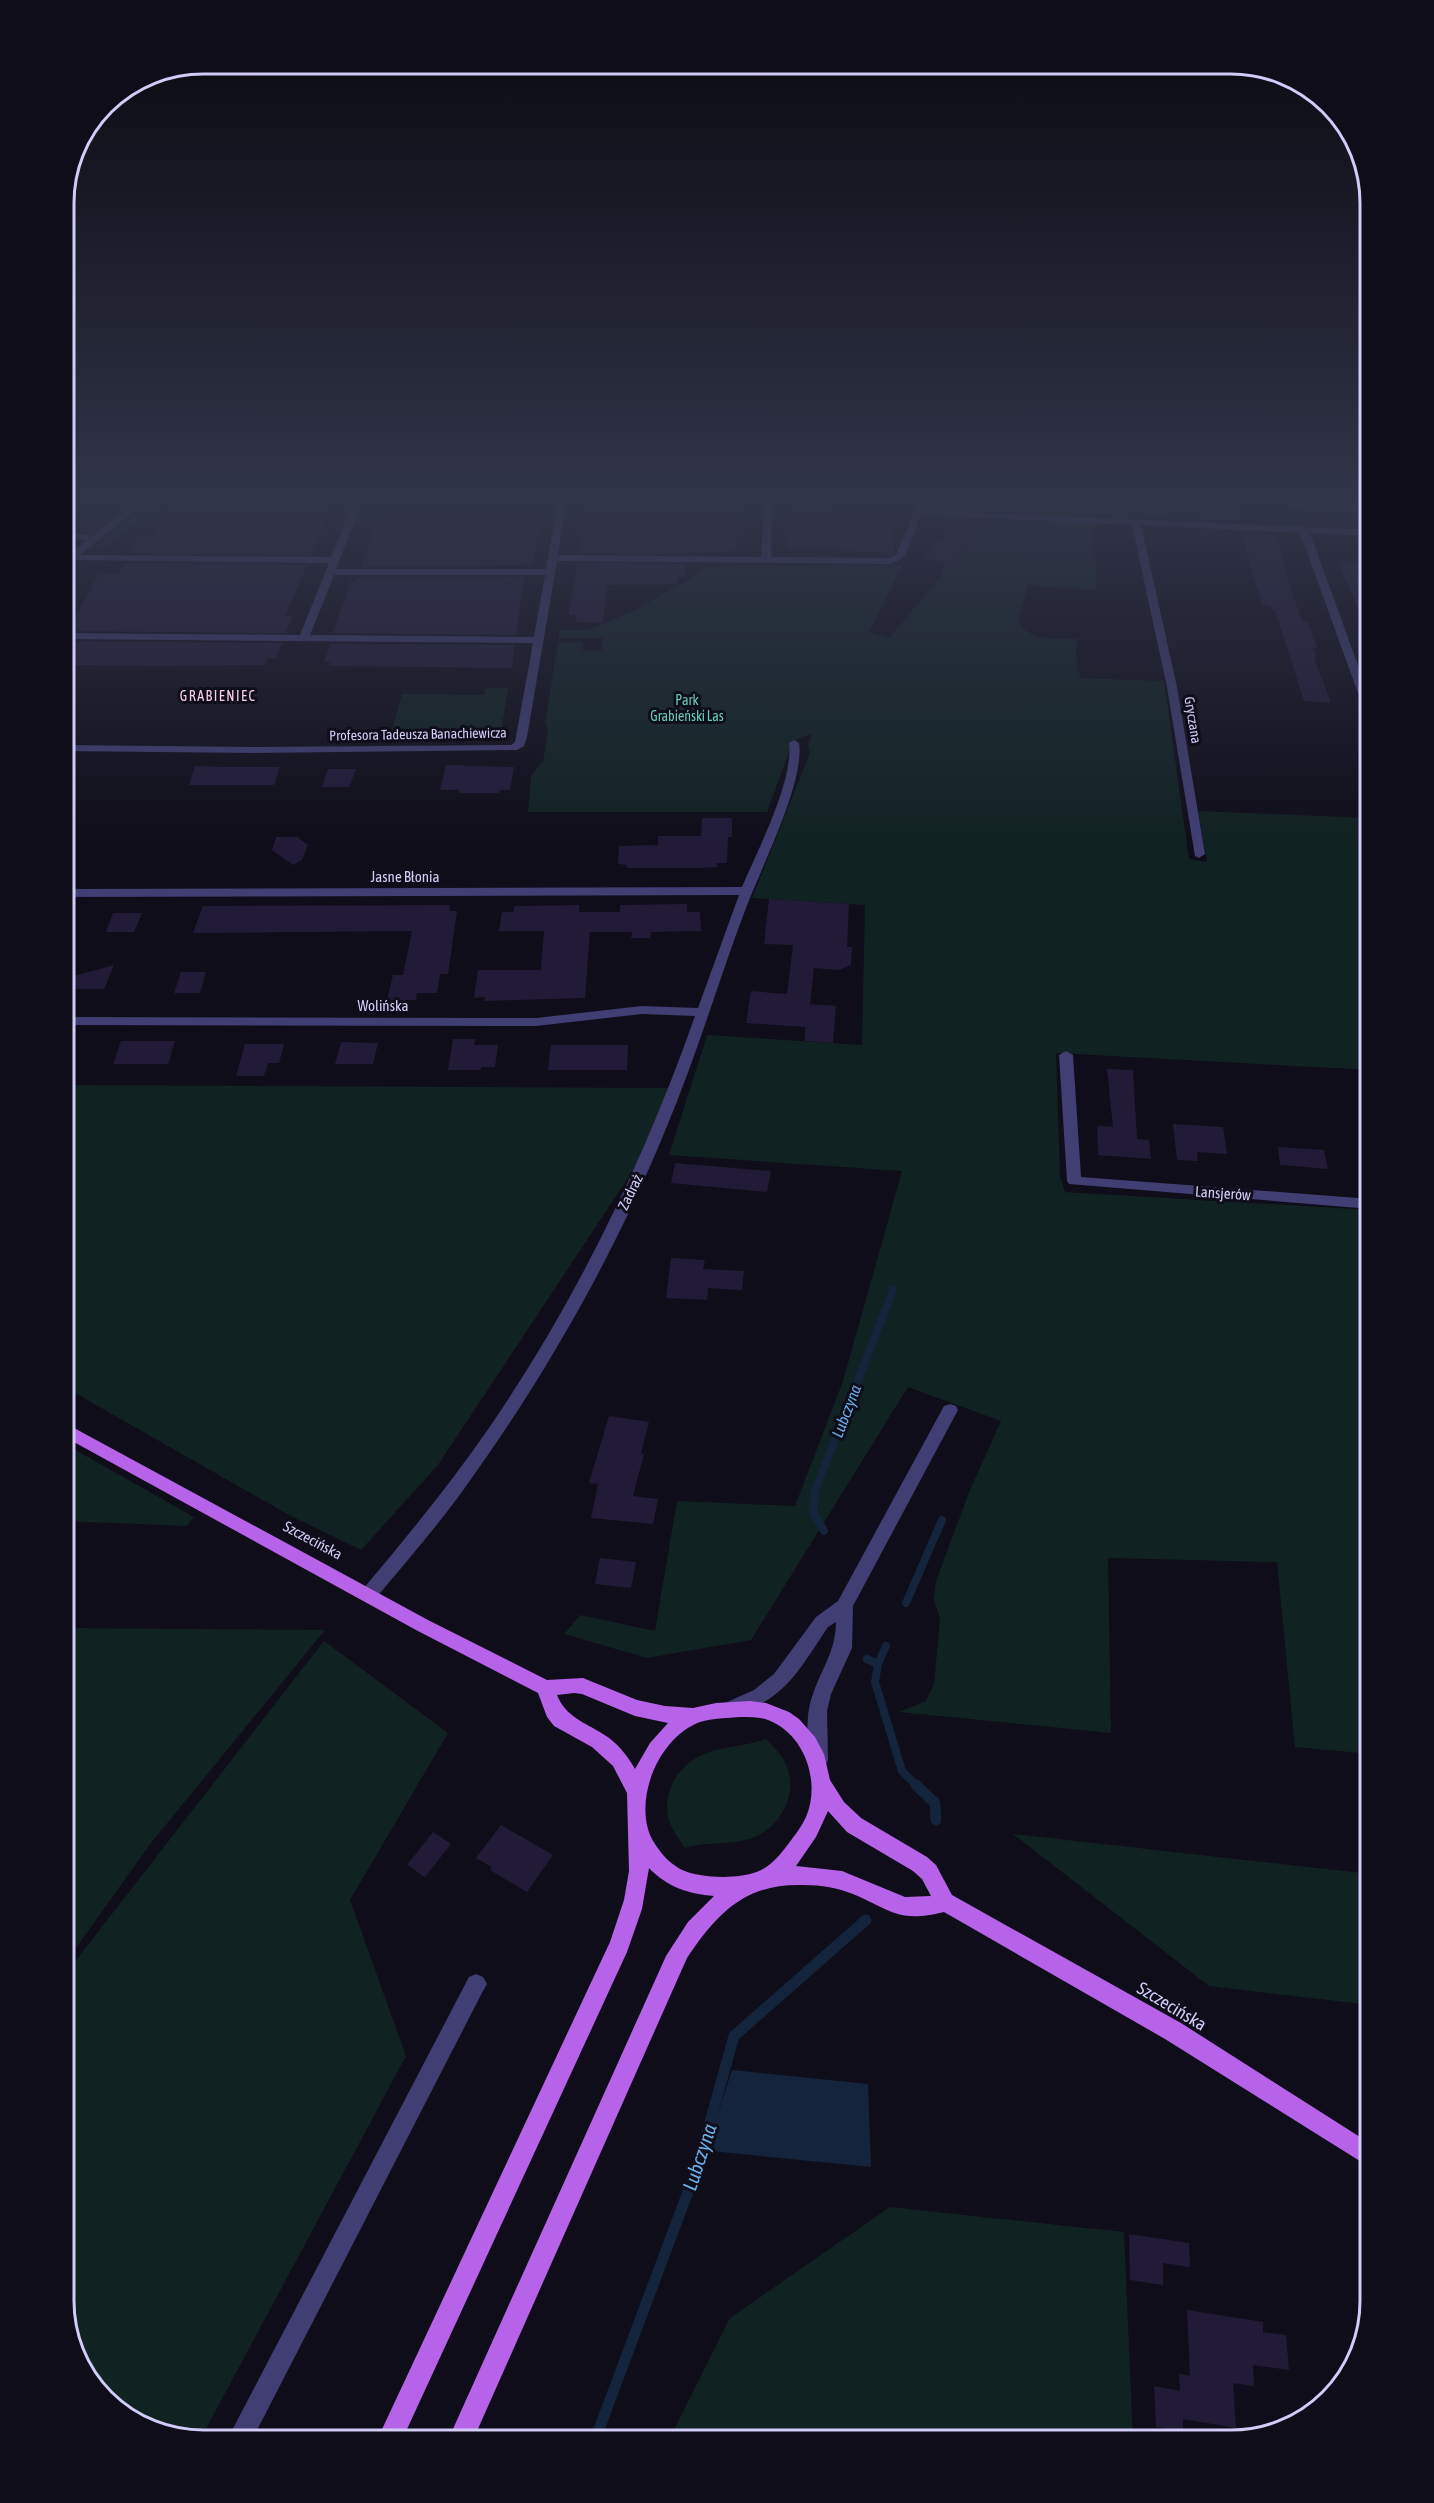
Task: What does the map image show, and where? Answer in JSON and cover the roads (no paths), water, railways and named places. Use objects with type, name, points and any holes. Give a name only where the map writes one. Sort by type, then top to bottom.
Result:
[{"type":"main road","name":"Szczecińska","points":[[74,1434],[422,1625],[545,1689]]},
{"type":"main road","points":[[637,1792],[620,1760],[598,1741],[561,1720],[554,1711],[545,1689],[574,1684],[635,1708],[665,1714],[693,1716],[732,1709],[758,1709],[787,1720],[812,1748],[822,1784],[820,1804],[814,1823],[786,1863],[769,1877]]},
{"type":"main road","points":[[394,2429],[620,1945],[632,1909],[639,1869],[640,1835],[636,1812],[637,1792],[641,1778],[661,1743],[676,1727],[693,1716]]},
{"type":"main road","points":[[640,1835],[648,1851],[664,1871],[679,1881],[696,1885],[719,1887],[791,1875],[828,1877],[851,1883],[901,1907],[915,1908],[945,1902],[929,1872],[920,1864],[854,1825],[837,1808],[822,1784]]},
{"type":"main road","points":[[465,2429],[673,1963],[686,1939],[703,1918],[747,1883]]},
{"type":"main road","name":"Szczecińska","points":[[945,1902],[1173,2031],[1360,2150]]},
{"type":"street","points":[[304,638],[314,613]]},
{"type":"street","name":"Profesora Tadeusza Banachiewicza","points":[[74,748],[254,750],[513,748],[520,744],[522,737],[542,613]]},
{"type":"street","name":"Gryczana","points":[[1156,613],[1172,687],[1199,854]]},
{"type":"street","points":[[1334,613],[1360,685]]},
{"type":"street","points":[[74,636],[538,640]]},
{"type":"street","name":"Zadraż","points":[[369,1594],[429,1522],[518,1395],[596,1262],[634,1186],[680,1078],[701,1012],[790,780],[798,753],[794,743]]},
{"type":"street","name":"Jasne Błonia","points":[[74,893],[746,891]]},
{"type":"street","name":"Wolińska","points":[[74,1021],[536,1022],[642,1010],[701,1012]]},
{"type":"street","name":"Lansjerów","points":[[1066,1055],[1074,1181],[1360,1203]]},
{"type":"street","points":[[732,1709],[761,1696],[781,1680],[822,1622],[844,1606],[950,1410]]},
{"type":"street","points":[[818,1764],[816,1735],[818,1711],[822,1694],[843,1648],[844,1606]]},
{"type":"street","points":[[245,2429],[476,1984]]},
{"type":"water","points":[[732,2070],[868,2084],[871,2167],[710,2151],[713,2129]]},
{"type":"waterway","name":"Lubczyna","points":[[824,1531],[813,1512],[815,1491],[893,1290]]},
{"type":"waterway","points":[[906,1603],[942,1520]]},
{"type":"waterway","points":[[878,1664],[886,1646]]},
{"type":"waterway","name":"Lubczyna","points":[[867,1659],[878,1664]]},
{"type":"waterway","name":"Lubczyna","points":[[878,1664],[875,1682],[902,1771],[916,1785]]},
{"type":"waterway","name":"Lubczyna","points":[[916,1785],[935,1803],[936,1820]]},
{"type":"waterway","name":"Lubczyna","points":[[599,2429],[698,2165],[734,2036],[866,1920]]},
{"type":"district","name":"GRABIENIEC","points":[[218,696]]},
{"type":"park label","name":"Park Grabieński Las","points":[[687,708]]}]
